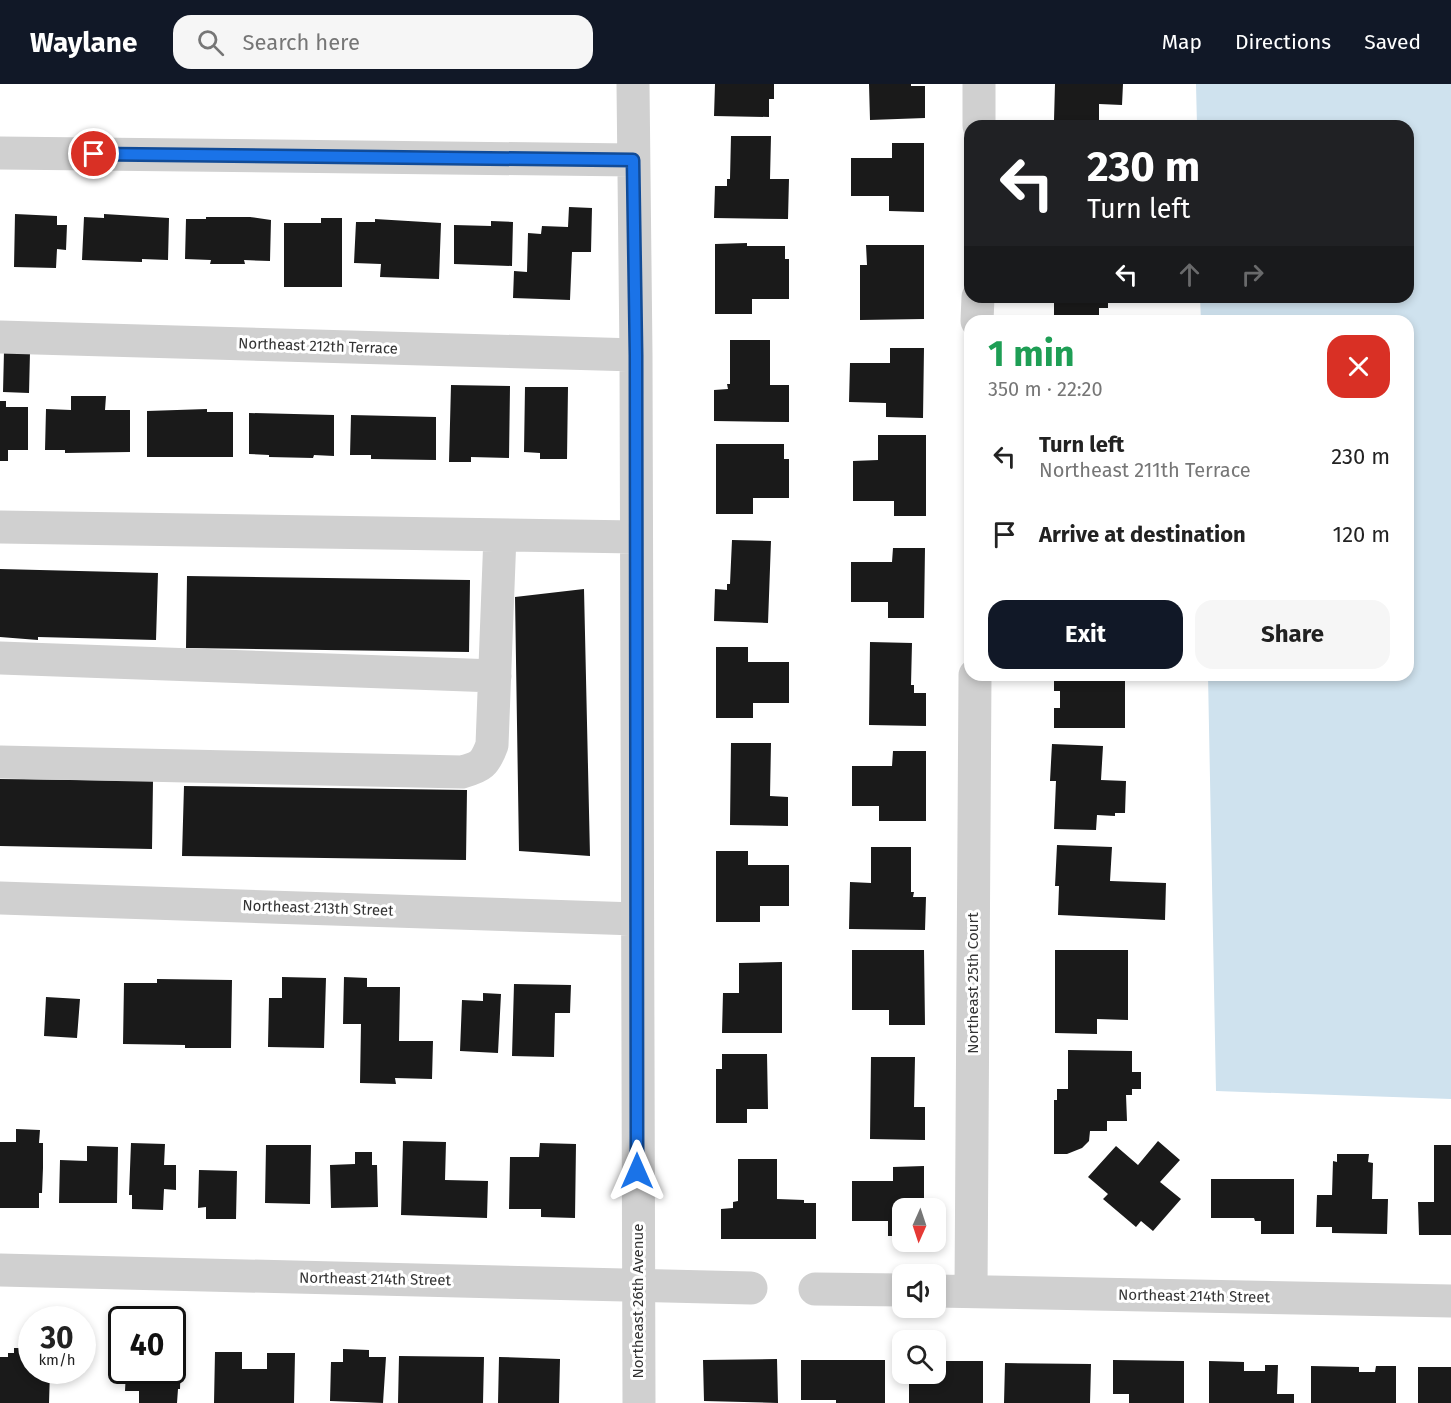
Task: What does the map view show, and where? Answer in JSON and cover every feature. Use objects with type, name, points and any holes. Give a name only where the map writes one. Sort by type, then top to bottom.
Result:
[{"type":"street","name":"Northeast 26th Avenue","points":[[633,84],[639,1403]]},
{"type":"street","points":[[979,84],[979,120]]},
{"type":"street","points":[[0,153],[633,160]]},
{"type":"street","name":"Northeast 212th Terrace","points":[[0,337],[636,355]]},
{"type":"street","points":[[0,527],[636,537]]},
{"type":"street","points":[[0,762],[462,772],[477,768],[487,759],[492,745],[500,535]]},
{"type":"street","points":[[0,658],[495,676]]},
{"type":"street","name":"Northeast 25th Court","points":[[971,1292],[975,681]]},
{"type":"street","name":"Northeast 213th Street","points":[[0,898],[636,919]]},
{"type":"street","name":"Northeast 214th Street","points":[[0,1270],[751,1288]]},
{"type":"street","points":[[815,1289],[892,1290]]},
{"type":"street","name":"Northeast 214th Street","points":[[946,1291],[1451,1301]]},
{"type":"water","points":[[1196,84],[1451,84],[1451,1099],[1216,1091],[1208,681],[1414,681],[1414,315],[1201,315],[1200,303],[1414,303],[1414,120],[1197,120]]},
{"type":"building","points":[[715,84],[774,84],[774,99],[769,99],[769,117],[714,116]]},
{"type":"building","points":[[869,84],[925,86],[925,118],[870,120]]},
{"type":"building","points":[[1055,84],[1123,84],[1122,105],[1099,104],[1099,120],[1054,120]]},
{"type":"building","points":[[731,136],[771,136],[770,179],[789,179],[788,219],[714,218],[715,186],[727,186],[727,179],[730,179]]},
{"type":"building","points":[[892,143],[924,143],[924,212],[889,211],[889,196],[851,196],[851,158],[892,158]]},
{"type":"building","points":[[569,207],[592,208],[591,252],[572,252],[570,300],[513,298],[514,271],[527,272],[528,233],[541,234],[542,226],[568,227]]},
{"type":"building","points":[[15,214],[57,216],[57,225],[67,225],[66,250],[57,249],[56,268],[14,267]]},
{"type":"building","points":[[104,214],[169,218],[168,260],[142,259],[142,262],[82,260],[84,217],[104,218]]},
{"type":"building","points":[[206,217],[250,217],[271,220],[270,261],[244,260],[245,264],[210,264],[211,260],[185,259],[186,219],[206,219]]},
{"type":"building","points":[[321,218],[342,218],[342,287],[284,287],[284,223],[321,223]]},
{"type":"building","points":[[375,219],[441,223],[439,279],[380,277],[381,264],[354,263],[356,222],[375,222]]},
{"type":"building","points":[[491,221],[513,222],[512,266],[454,264],[454,225],[491,226]]},
{"type":"building","points":[[747,243],[747,246],[785,246],[785,259],[789,259],[789,299],[752,299],[752,314],[715,314],[715,244]]},
{"type":"building","points":[[866,245],[924,245],[924,319],[860,320],[860,265],[867,265]]},
{"type":"building","points":[[1054,303],[1108,303],[1108,308],[1099,308],[1099,315],[1054,315]]},
{"type":"building","points":[[730,340],[770,340],[770,385],[789,385],[789,422],[714,421],[714,390],[728,389],[727,384],[730,384]]},
{"type":"building","points":[[890,348],[924,348],[923,418],[886,417],[886,403],[849,402],[850,363],[890,363]]},
{"type":"building","points":[[4,351],[30,352],[29,393],[3,392]]},
{"type":"building","points":[[451,385],[510,386],[509,458],[471,457],[471,462],[449,462]]},
{"type":"building","points":[[525,387],[568,387],[567,459],[540,459],[540,453],[524,452]]},
{"type":"building","points":[[71,396],[106,396],[105,410],[130,410],[130,452],[65,453],[65,450],[45,450],[46,409],[71,410]]},
{"type":"building","points":[[0,401],[6,401],[6,407],[28,407],[28,450],[8,450],[8,461],[0,461]]},
{"type":"building","points":[[207,409],[207,412],[233,412],[233,457],[147,457],[147,411]]},
{"type":"building","points":[[249,413],[334,415],[334,456],[269,457],[269,455],[249,454]]},
{"type":"building","points":[[351,415],[436,417],[436,460],[371,459],[371,455],[350,455]]},
{"type":"building","points":[[878,435],[926,435],[926,516],[894,516],[894,501],[853,501],[853,461],[878,460]]},
{"type":"building","points":[[716,444],[784,444],[784,459],[789,459],[789,498],[753,498],[753,514],[716,514]]},
{"type":"building","points":[[732,540],[771,541],[768,623],[714,621],[715,589],[727,590],[727,584],[730,584]]},
{"type":"building","points":[[893,548],[925,548],[924,618],[888,618],[888,602],[851,602],[851,562],[892,562]]},
{"type":"building","points":[[0,569],[158,573],[156,640],[38,637],[38,640],[0,637]]},
{"type":"building","points":[[187,576],[470,580],[469,652],[186,648]]},
{"type":"building","points":[[584,589],[590,856],[519,851],[515,597]]},
{"type":"building","points":[[870,642],[912,643],[911,685],[914,685],[914,693],[926,693],[926,726],[869,725]]},
{"type":"building","points":[[716,647],[748,647],[748,662],[789,662],[789,703],[753,703],[753,718],[716,718]]},
{"type":"building","points":[[1054,681],[1125,681],[1125,728],[1054,728],[1054,708],[1060,708],[1060,691],[1054,691]]},
{"type":"building","points":[[731,743],[771,743],[770,796],[788,797],[788,826],[730,825]]},
{"type":"building","points":[[1052,744],[1103,746],[1101,780],[1126,781],[1125,813],[1115,813],[1115,816],[1097,815],[1096,830],[1054,829],[1056,781],[1050,781]]},
{"type":"building","points":[[893,751],[926,751],[926,821],[879,821],[879,806],[852,806],[852,766],[892,766]]},
{"type":"building","points":[[0,779],[153,781],[152,849],[0,846]]},
{"type":"building","points":[[184,786],[467,790],[466,860],[182,856]]},
{"type":"building","points":[[1057,845],[1112,847],[1110,881],[1166,883],[1165,920],[1058,915],[1059,886],[1055,886]]},
{"type":"building","points":[[871,847],[911,847],[911,892],[914,892],[913,897],[926,897],[925,930],[849,929],[850,882],[871,883]]},
{"type":"building","points":[[716,851],[748,851],[748,865],[789,865],[789,906],[760,906],[760,922],[716,922]]},
{"type":"building","points":[[852,950],[924,950],[925,1025],[889,1025],[889,1010],[852,1010]]},
{"type":"building","points":[[1055,950],[1128,950],[1128,1020],[1097,1019],[1097,1034],[1055,1033]]},
{"type":"building","points":[[782,962],[782,1033],[722,1033],[723,993],[739,993],[739,963]]},
{"type":"building","points":[[282,977],[326,978],[324,1048],[268,1047],[269,998],[282,998]]},
{"type":"building","points":[[344,977],[367,978],[367,987],[400,987],[399,1041],[433,1041],[432,1079],[395,1078],[396,1084],[360,1083],[361,1024],[343,1024]]},
{"type":"building","points":[[157,979],[232,980],[231,1048],[123,1044],[124,983],[157,983]]},
{"type":"building","points":[[514,984],[571,985],[570,1013],[555,1013],[554,1057],[512,1056]]},
{"type":"building","points":[[483,993],[501,994],[498,1053],[460,1051],[462,1000],[483,1001]]},
{"type":"building","points":[[46,997],[80,999],[77,1038],[44,1036]]},
{"type":"building","points":[[1068,1050],[1132,1051],[1132,1072],[1141,1072],[1141,1089],[1132,1089],[1132,1095],[1126,1095],[1127,1121],[1107,1121],[1107,1131],[1090,1131],[1089,1141],[1082,1148],[1067,1154],[1054,1154],[1054,1100],[1057,1100],[1057,1089],[1068,1089]]},
{"type":"building","points":[[722,1054],[767,1054],[768,1109],[747,1109],[747,1123],[716,1123],[716,1069],[722,1069]]},
{"type":"building","points":[[871,1057],[915,1057],[914,1107],[925,1107],[925,1140],[870,1139]]},
{"type":"building","points":[[16,1129],[40,1130],[39,1143],[43,1143],[43,1168],[39,1208],[0,1208],[0,1142],[16,1142]]},
{"type":"building","points":[[403,1141],[446,1142],[445,1180],[488,1181],[487,1218],[401,1215]]},
{"type":"building","points":[[1158,1141],[1180,1160],[1160,1182],[1181,1199],[1153,1231],[1141,1221],[1136,1227],[1103,1199],[1108,1194],[1088,1177],[1116,1146],[1138,1165]]},
{"type":"building","points":[[131,1143],[165,1144],[164,1165],[176,1165],[176,1190],[164,1189],[163,1210],[132,1209],[132,1195],[129,1195]]},
{"type":"building","points":[[540,1143],[576,1144],[575,1218],[541,1217],[541,1209],[509,1209],[510,1157],[539,1157]]},
{"type":"building","points":[[266,1145],[311,1145],[310,1204],[265,1203]]},
{"type":"building","points":[[1434,1145],[1451,1145],[1451,1235],[1419,1235],[1418,1202],[1434,1202]]},
{"type":"building","points":[[87,1146],[118,1147],[117,1203],[59,1203],[60,1160],[87,1161]]},
{"type":"building","points":[[355,1152],[372,1152],[372,1165],[377,1165],[378,1207],[331,1208],[330,1165],[355,1164]]},
{"type":"building","points":[[1337,1154],[1369,1154],[1368,1162],[1373,1163],[1372,1199],[1388,1199],[1387,1234],[1332,1233],[1332,1227],[1316,1227],[1317,1195],[1332,1195],[1333,1161],[1337,1162]]},
{"type":"building","points":[[738,1159],[777,1159],[777,1199],[816,1203],[816,1239],[721,1239],[721,1209],[733,1208],[733,1202],[738,1201]]},
{"type":"building","points":[[924,1166],[924,1198],[892,1198],[892,1236],[888,1236],[888,1221],[852,1221],[852,1181],[893,1181],[893,1167]]},
{"type":"building","points":[[199,1170],[237,1171],[236,1219],[206,1219],[206,1207],[198,1208]]},
{"type":"building","points":[[1211,1179],[1294,1179],[1294,1234],[1261,1234],[1261,1221],[1255,1221],[1254,1218],[1211,1218]]},
{"type":"building","points":[[14,1348],[18,1348],[18,1384],[50,1384],[49,1403],[0,1403],[0,1357],[8,1357],[8,1353],[14,1353]]},
{"type":"building","points":[[343,1349],[369,1350],[369,1357],[386,1357],[383,1403],[330,1401],[331,1362],[343,1362]]},
{"type":"building","points":[[215,1352],[242,1352],[242,1369],[267,1369],[267,1353],[295,1353],[294,1403],[214,1403]]},
{"type":"building","points":[[399,1356],[484,1357],[483,1403],[398,1403]]},
{"type":"building","points":[[499,1357],[560,1359],[559,1403],[498,1403]]},
{"type":"building","points":[[777,1359],[778,1403],[704,1401],[703,1360]]},
{"type":"building","points":[[801,1360],[885,1360],[885,1403],[801,1400]]},
{"type":"building","points":[[1113,1360],[1184,1361],[1184,1403],[1129,1403],[1129,1394],[1113,1394]]},
{"type":"building","points":[[946,1361],[983,1361],[983,1403],[909,1403],[909,1384],[946,1384]]},
{"type":"building","points":[[1209,1361],[1244,1362],[1244,1371],[1265,1371],[1265,1365],[1278,1365],[1277,1394],[1294,1394],[1294,1403],[1209,1403]]},
{"type":"building","points":[[1005,1363],[1091,1364],[1090,1403],[1004,1403]]},
{"type":"building","points":[[1311,1366],[1359,1367],[1359,1372],[1375,1372],[1376,1366],[1396,1366],[1396,1403],[1311,1403]]},
{"type":"building","points":[[1418,1367],[1451,1367],[1451,1403],[1418,1403]]},
{"type":"building","points":[[125,1384],[180,1384],[177,1403],[139,1403],[139,1391],[125,1391]]},
{"type":"route","points":[[94,154],[633,160],[636,355],[637,1171]]}]
